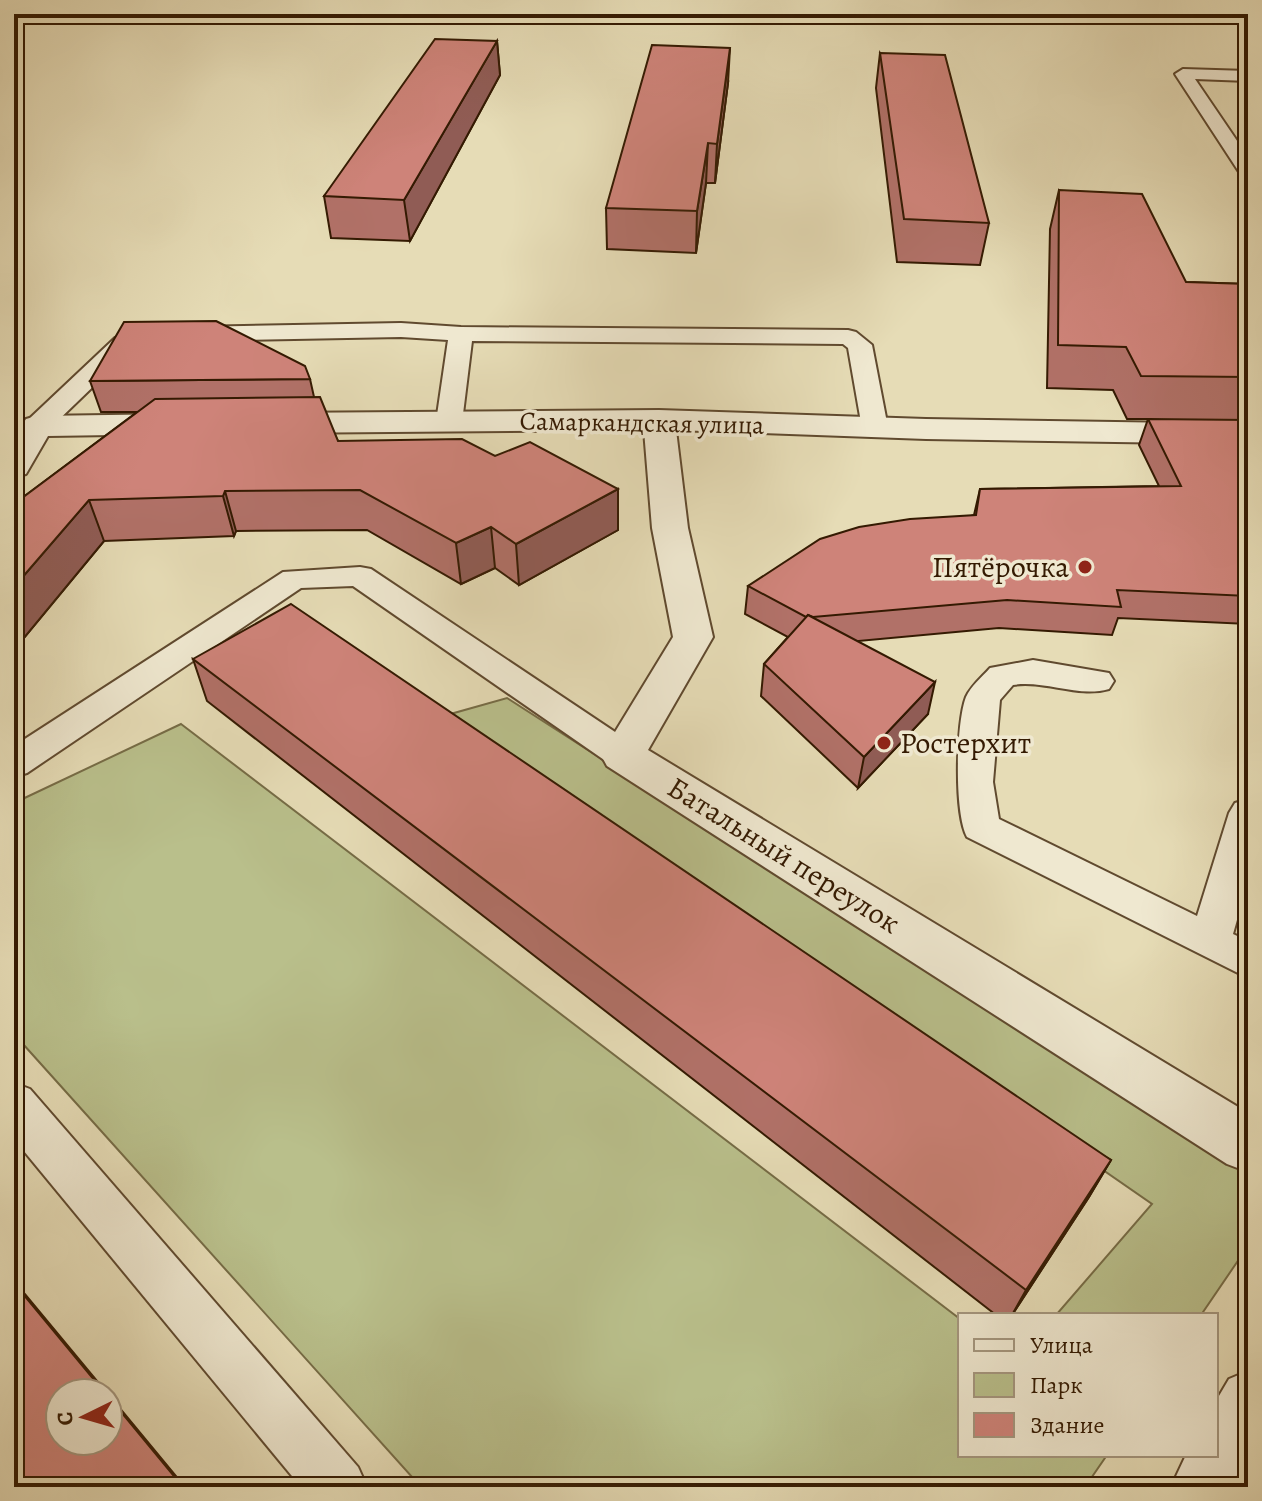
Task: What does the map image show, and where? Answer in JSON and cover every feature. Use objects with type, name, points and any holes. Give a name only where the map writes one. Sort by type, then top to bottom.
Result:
[{"type":"street","name":"Самаркандская улица","points":[[37,426],[659,420],[875,428],[1248,434]]},
{"type":"street","points":[[623,755],[693,637],[670,528],[659,420]]},
{"type":"street","points":[[14,467],[37,426]]},
{"type":"street","name":"Батальный переулок","points":[[623,755],[1248,1145]]},
{"type":"lane","points":[[1248,76],[1183,74],[1248,171]]},
{"type":"lane","points":[[37,426],[124,343],[159,334],[401,330],[461,334],[848,337],[860,345],[875,428]]},
{"type":"lane","points":[[449,422],[461,334]]},
{"type":"lane","points":[[14,764],[294,579],[360,576],[623,755]]},
{"type":"lane","points":[[1097,681],[1033,671],[1002,676],[983,698],[975,782],[981,827],[1248,961]]},
{"type":"lane","points":[[1210,942],[1248,813]]},
{"type":"lane","points":[[14,1104],[338,1487]]},
{"type":"lane","points":[[1218,1454],[1248,1398]]},
{"type":"lane","points":[[1200,1487],[1216,1457]]},
{"type":"green space","points":[[507,698],[1248,1174],[1248,1246],[1202,1313],[1058,1313],[1152,1204],[447,715]]},
{"type":"green space","points":[[181,724],[958,1317],[958,1457],[1106,1457],[1085,1487],[421,1487],[14,1034],[14,803]]},
{"type":"building","points":[[435,39],[497,41],[404,200],[324,196]]},
{"type":"building","points":[[652,45],[730,48],[717,144],[708,143],[697,211],[606,208]]},
{"type":"building","points":[[880,53],[945,55],[989,223],[904,219]]},
{"type":"building","points":[[1059,190],[1142,194],[1186,282],[1248,284],[1248,354],[1244,354],[1248,361],[1248,377],[1141,376],[1126,347],[1058,345]]},
{"type":"building","points":[[216,321],[305,366],[310,379],[90,381],[124,322]]},
{"type":"building","points":[[320,397],[338,441],[462,439],[495,456],[530,442],[618,489],[516,544],[491,527],[456,543],[360,490],[225,491],[223,496],[89,500],[14,587],[14,504],[155,399]]},
{"type":"building","points":[[1148,419],[1248,420],[1248,596],[1117,590],[1121,607],[1007,600],[806,617],[748,586],[820,539],[859,527],[910,519],[976,515],[980,489],[1181,486]]},
{"type":"building","points":[[291,604],[1111,1160],[1026,1290],[193,659]]},
{"type":"building","points":[[808,615],[935,682],[864,757],[764,664]]},
{"type":"building","points":[[14,1283],[92,1377],[44,1377],[44,1457],[124,1457],[124,1415],[183,1487],[14,1487]]},
{"type":"place","name":"Пятёрочка","points":[[1085,567]]},
{"type":"place","name":"Ростерхит","points":[[884,743]]}]
